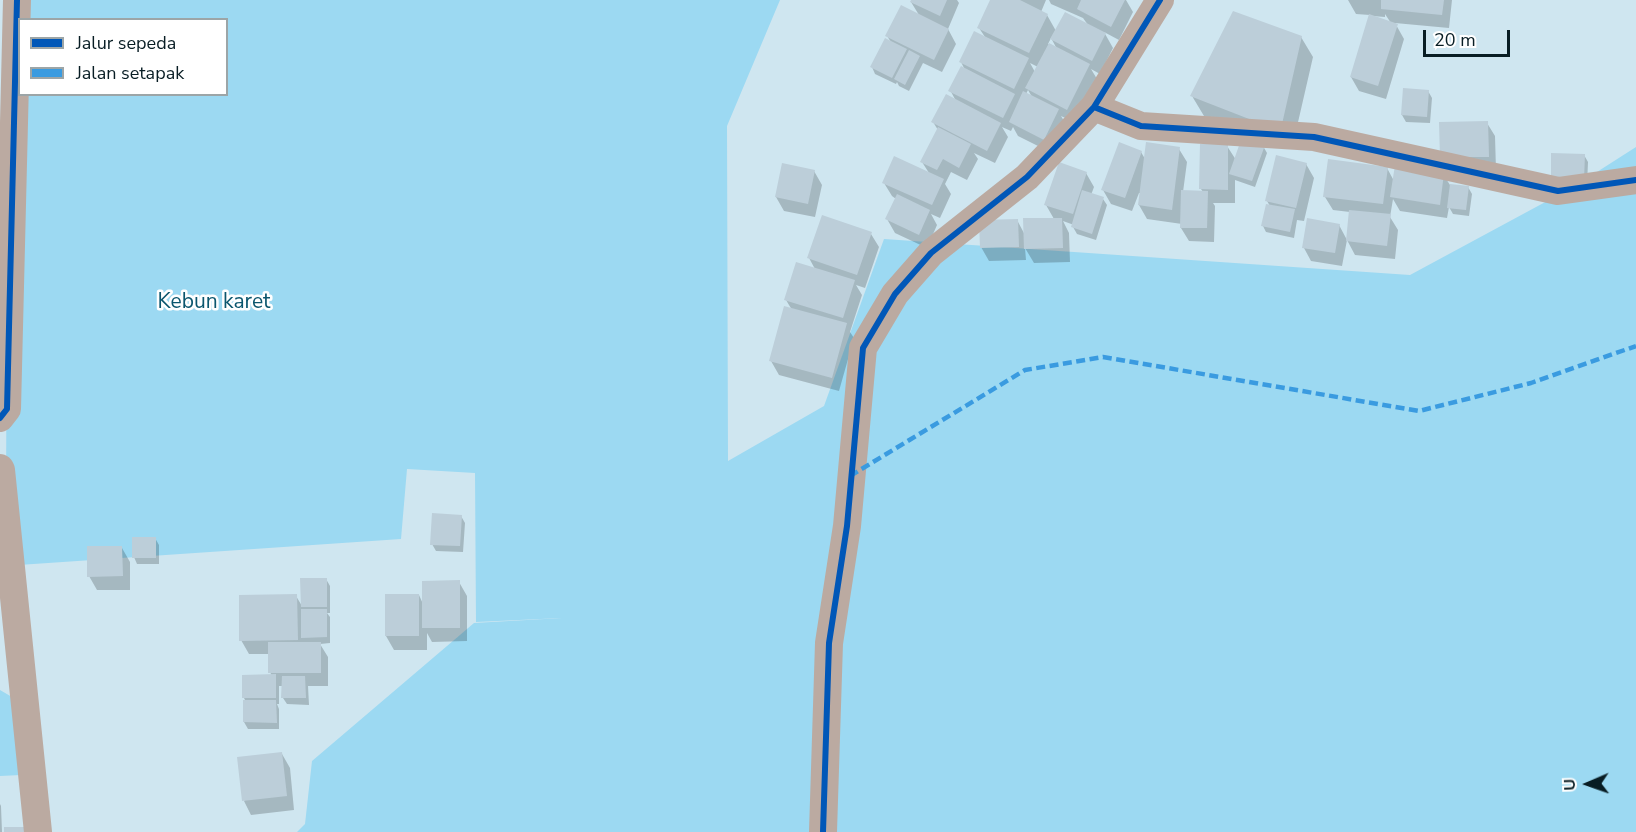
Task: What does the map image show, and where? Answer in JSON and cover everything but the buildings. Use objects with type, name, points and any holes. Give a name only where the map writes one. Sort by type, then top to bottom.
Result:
[{"type":"street","points":[[0,418],[8,409],[17,0]]},
{"type":"street","points":[[824,832],[829,644],[847,526],[863,348],[895,294],[931,253],[1027,177],[1094,107],[1160,0]]},
{"type":"street","points":[[1094,107],[1141,126],[1314,137],[1558,191],[1636,180]]},
{"type":"street","points":[[0,468],[38,832]]},
{"type":"green space","name":"Kebun karet","points":[[8,0],[780,0],[727,126],[728,461],[824,406],[884,239],[1410,275],[1575,186],[1636,147],[1636,832],[297,832],[305,824],[312,761],[474,623],[562,618],[476,622],[475,473],[407,469],[401,539],[4,566]]},
{"type":"green space","points":[[0,690],[24,704],[21,775],[0,776]]},
{"type":"marked path","points":[[850,476],[1025,370],[1103,357],[1419,411],[1531,383],[1636,346]]},
{"type":"cycle path","points":[[0,418],[7,409],[17,0]]},
{"type":"cycle path","points":[[823,832],[829,643],[847,526],[863,348],[895,294],[931,253],[1027,177],[1094,107],[1160,0]]},
{"type":"cycle path","points":[[1094,107],[1141,126],[1314,137],[1558,191],[1636,180]]}]
